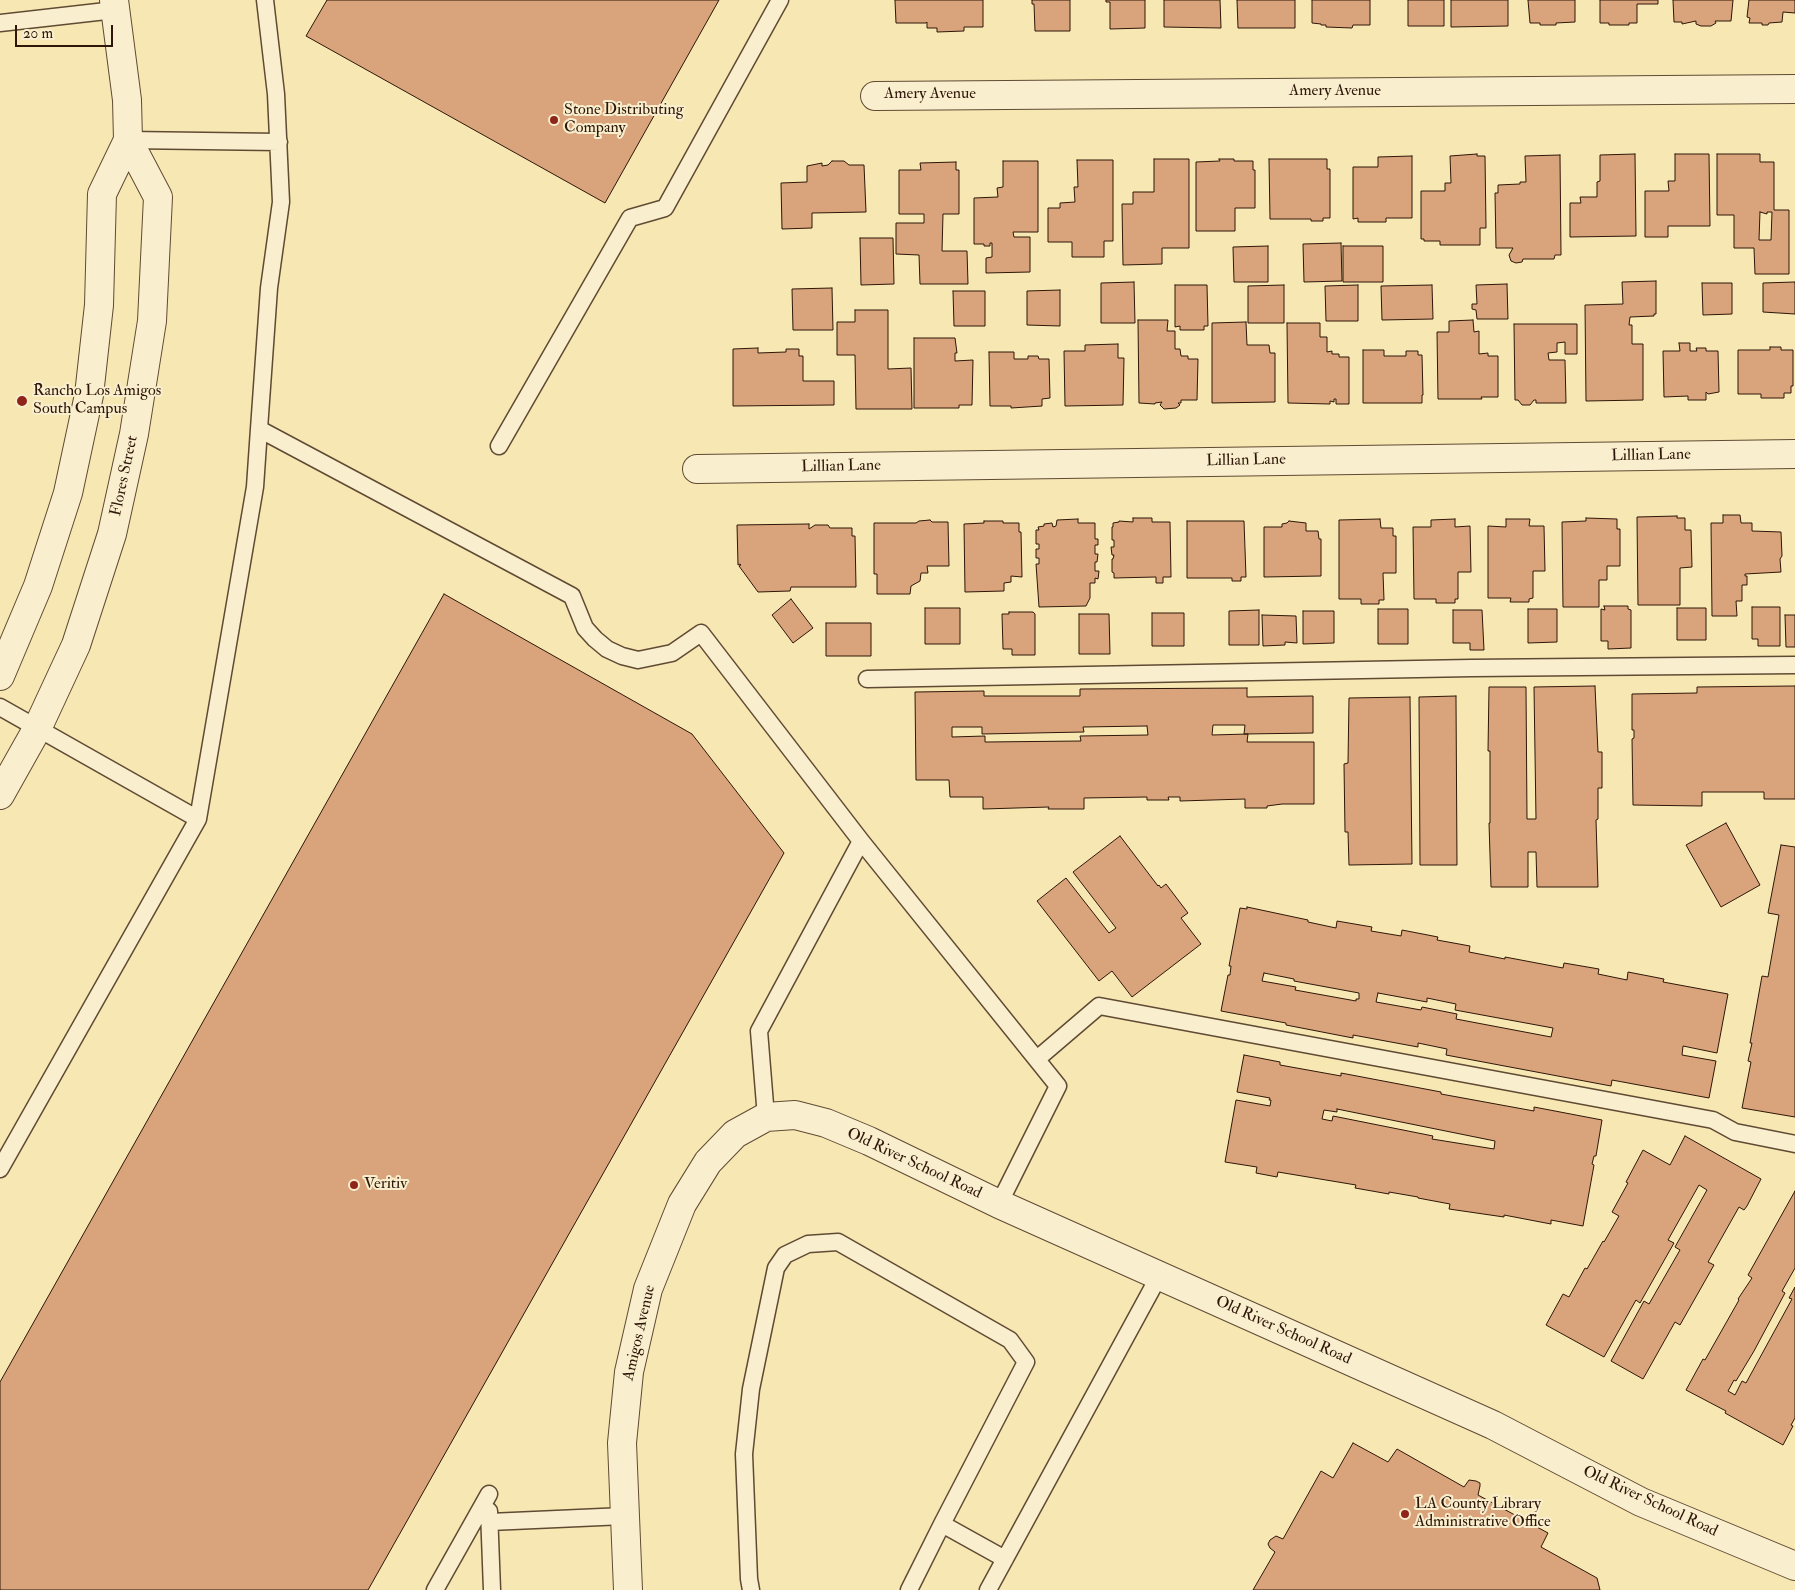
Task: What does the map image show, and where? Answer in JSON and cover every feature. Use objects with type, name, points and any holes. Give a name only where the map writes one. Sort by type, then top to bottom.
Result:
[{"type":"street","name":"Flores Street","points":[[0,795],[37,729],[76,645],[112,534],[134,434],[152,321],[158,197],[128,140],[127,100],[115,5]]},
{"type":"street","name":"Amery Avenue","points":[[875,96],[1795,89]]},
{"type":"street","name":"Flores Street","points":[[0,676],[38,586],[68,493],[89,395],[99,305],[102,194],[128,140]]},
{"type":"street","name":"Lillian Lane","points":[[698,469],[1795,454]]},
{"type":"street","name":"Old River School Road","points":[[766,1118],[795,1115],[826,1124],[869,1142],[999,1204],[1494,1425],[1641,1502],[1795,1566]]},
{"type":"street","name":"Amigos Avenue","points":[[628,1590],[622,1443],[628,1372],[648,1289],[682,1204],[708,1162],[735,1134],[766,1118]]},
{"type":"lane","points":[[0,1169],[198,819],[255,487],[269,288],[281,202],[276,94],[265,0]]},
{"type":"lane","points":[[499,446],[630,218],[665,208],[780,0]]},
{"type":"lane","points":[[0,23],[115,5]]},
{"type":"lane","points":[[128,140],[279,142]]},
{"type":"lane","points":[[259,429],[572,596],[585,628],[606,649],[638,660],[672,652],[700,634],[861,841],[1058,1086],[999,1204]]},
{"type":"lane","points":[[867,679],[1462,668],[1795,665]]},
{"type":"lane","points":[[0,707],[198,819]]},
{"type":"lane","points":[[766,1118],[759,1031],[861,841]]},
{"type":"lane","points":[[1038,1059],[1099,1006],[1713,1120],[1735,1132],[1795,1144]]},
{"type":"lane","points":[[751,1590],[744,1454],[751,1389],[776,1268],[785,1255],[808,1244],[838,1242],[1010,1340],[1026,1362],[909,1590]]},
{"type":"lane","points":[[988,1590],[1159,1276]]},
{"type":"lane","points":[[435,1590],[489,1494],[492,1590]]},
{"type":"lane","points":[[490,1522],[624,1516]]},
{"type":"lane","points":[[942,1524],[1005,1559]]},
{"type":"building","name":"Stone Distributing Company","points":[[327,0],[719,0],[605,203],[306,36]]},
{"type":"building","points":[[895,0],[983,0],[983,27],[964,27],[964,31],[937,32],[937,28],[927,28],[927,22],[896,23]]},
{"type":"building","points":[[1032,0],[1070,0],[1070,31],[1035,31],[1034,4],[1032,4]]},
{"type":"building","points":[[1106,0],[1145,0],[1145,28],[1110,29],[1110,2],[1106,2]]},
{"type":"building","points":[[1164,0],[1220,0],[1221,28],[1164,27]]},
{"type":"building","points":[[1237,0],[1295,0],[1295,28],[1238,28]]},
{"type":"building","points":[[1312,0],[1370,0],[1370,25],[1353,25],[1352,28],[1326,27],[1326,25],[1312,23]]},
{"type":"building","points":[[1408,0],[1444,0],[1444,26],[1408,26]]},
{"type":"building","points":[[1451,0],[1508,0],[1508,26],[1451,27]]},
{"type":"building","points":[[1528,0],[1575,0],[1575,22],[1556,23],[1556,25],[1530,23]]},
{"type":"building","points":[[1600,0],[1658,0],[1658,4],[1637,4],[1637,23],[1609,25],[1609,23],[1600,23]]},
{"type":"building","points":[[1673,0],[1733,0],[1731,21],[1715,21],[1716,23],[1711,26],[1701,26],[1696,24],[1696,21],[1682,24],[1682,22],[1674,22]]},
{"type":"building","points":[[1749,0],[1795,0],[1795,13],[1783,12],[1782,22],[1769,23],[1768,25],[1749,23],[1750,18],[1747,17]]},
{"type":"building","points":[[1477,154],[1477,156],[1485,156],[1486,228],[1480,228],[1480,245],[1440,245],[1440,241],[1424,241],[1424,239],[1421,239],[1421,191],[1445,191],[1445,183],[1451,183],[1450,156]]},
{"type":"building","points":[[1635,154],[1636,236],[1570,237],[1570,203],[1581,203],[1580,197],[1597,197],[1597,182],[1600,181],[1600,155]]},
{"type":"building","points":[[1675,154],[1709,154],[1710,226],[1668,226],[1668,237],[1645,237],[1645,191],[1669,191],[1668,181],[1675,181]]},
{"type":"building","points":[[1717,154],[1760,154],[1760,162],[1774,162],[1774,210],[1789,210],[1789,274],[1755,274],[1754,248],[1734,248],[1734,215],[1717,215]],"holes":[[[1760,212],[1767,214],[1767,212],[1772,212],[1771,240],[1759,240]]]},
{"type":"building","points":[[1560,155],[1561,255],[1555,255],[1554,259],[1523,259],[1522,262],[1516,263],[1511,261],[1509,255],[1513,248],[1496,248],[1495,193],[1498,193],[1498,185],[1526,182],[1525,156]]},
{"type":"building","points":[[1412,156],[1412,218],[1386,218],[1386,222],[1358,222],[1358,218],[1353,219],[1353,167],[1378,167],[1378,157]]},
{"type":"building","points":[[1154,159],[1189,159],[1189,248],[1162,248],[1162,264],[1123,265],[1122,204],[1133,204],[1133,192],[1154,192]]},
{"type":"building","points":[[1219,159],[1253,161],[1253,170],[1255,170],[1255,208],[1235,208],[1235,231],[1196,231],[1196,162],[1220,161]]},
{"type":"building","points":[[1269,159],[1327,159],[1327,169],[1330,169],[1330,218],[1323,218],[1323,221],[1311,221],[1311,219],[1270,219]]},
{"type":"building","points":[[1077,160],[1113,160],[1113,241],[1104,241],[1104,257],[1072,257],[1072,242],[1048,242],[1048,208],[1060,208],[1060,203],[1075,202],[1074,187],[1078,187]]},
{"type":"building","points":[[832,161],[844,161],[849,165],[864,165],[866,212],[812,213],[812,228],[782,229],[781,183],[807,182],[807,166],[822,163],[822,166],[828,165]]},
{"type":"building","points":[[1003,161],[1038,161],[1038,232],[1013,232],[1014,237],[1030,237],[1030,272],[986,273],[986,258],[992,257],[992,243],[990,243],[990,246],[974,244],[974,198],[998,197],[997,188],[1003,187]]},
{"type":"building","points":[[956,162],[956,170],[959,170],[959,214],[943,214],[942,251],[967,251],[968,284],[920,284],[919,255],[896,254],[896,223],[924,223],[924,214],[899,214],[899,170],[921,170],[920,163]]},
{"type":"building","points":[[860,238],[893,238],[894,284],[861,285]]},
{"type":"building","points":[[1341,243],[1342,281],[1304,282],[1303,244]]},
{"type":"building","points":[[1268,246],[1268,282],[1234,282],[1233,247]]},
{"type":"building","points":[[1343,246],[1383,246],[1383,282],[1343,282]]},
{"type":"building","points":[[1656,281],[1656,314],[1654,316],[1630,317],[1629,325],[1632,325],[1632,344],[1643,344],[1643,400],[1586,401],[1585,305],[1623,304],[1622,282]]},
{"type":"building","points":[[1134,282],[1135,323],[1101,323],[1101,283]]},
{"type":"building","points":[[1795,282],[1795,314],[1763,312],[1763,283]]},
{"type":"building","points":[[1702,283],[1732,283],[1732,314],[1703,315]]},
{"type":"building","points":[[1507,284],[1508,319],[1477,319],[1476,310],[1472,309],[1472,304],[1477,304],[1476,285]]},
{"type":"building","points":[[1175,285],[1207,285],[1208,326],[1204,326],[1204,330],[1180,330],[1180,326],[1175,327]]},
{"type":"building","points":[[1284,285],[1284,323],[1248,323],[1248,286]]},
{"type":"building","points":[[1358,285],[1358,321],[1326,321],[1325,286]]},
{"type":"building","points":[[1432,285],[1433,319],[1382,320],[1381,286]]},
{"type":"building","points":[[832,288],[833,330],[793,330],[792,289]]},
{"type":"building","points":[[1060,290],[1060,326],[1027,325],[1027,291]]},
{"type":"building","points":[[953,291],[985,291],[985,326],[954,326]]},
{"type":"building","points":[[855,310],[888,310],[888,369],[911,368],[912,409],[856,409],[855,355],[837,355],[837,322],[855,322]]},
{"type":"building","points":[[1138,320],[1168,320],[1167,331],[1175,331],[1175,349],[1180,349],[1181,356],[1188,356],[1188,359],[1198,359],[1197,400],[1181,400],[1181,403],[1178,403],[1180,405],[1176,408],[1164,409],[1160,405],[1162,402],[1155,404],[1139,403]]},
{"type":"building","points":[[1473,320],[1474,332],[1479,331],[1479,354],[1488,353],[1488,356],[1498,356],[1498,397],[1438,399],[1437,332],[1449,332],[1449,321]]},
{"type":"building","points":[[1246,322],[1247,345],[1269,345],[1270,353],[1275,353],[1275,402],[1212,403],[1212,323]]},
{"type":"building","points":[[1287,323],[1320,323],[1320,337],[1327,337],[1327,352],[1332,351],[1332,354],[1339,354],[1339,357],[1349,357],[1349,404],[1336,404],[1336,399],[1334,399],[1334,402],[1330,401],[1330,404],[1288,403]]},
{"type":"building","points":[[1514,324],[1577,324],[1577,354],[1565,354],[1565,342],[1557,343],[1557,352],[1548,353],[1549,360],[1565,360],[1566,403],[1536,403],[1536,400],[1534,400],[1530,405],[1522,405],[1518,400],[1515,400]]},
{"type":"building","points":[[914,338],[955,338],[957,353],[955,353],[955,361],[973,360],[972,405],[959,405],[959,408],[914,408]]},
{"type":"building","points":[[1679,343],[1690,343],[1690,351],[1697,351],[1696,348],[1706,348],[1706,351],[1718,351],[1719,392],[1708,394],[1706,392],[1706,400],[1688,400],[1688,396],[1664,397],[1663,351],[1680,351]]},
{"type":"building","points":[[1118,344],[1118,358],[1124,358],[1123,405],[1065,406],[1064,351],[1085,351],[1085,345]]},
{"type":"building","points":[[1770,347],[1781,347],[1781,350],[1793,350],[1793,386],[1791,386],[1791,393],[1784,393],[1784,398],[1761,398],[1761,394],[1738,394],[1738,350],[1770,350]]},
{"type":"building","points":[[758,348],[758,353],[786,352],[786,349],[799,349],[799,356],[803,356],[803,381],[834,381],[834,405],[733,406],[733,349]]},
{"type":"building","points":[[1363,350],[1384,350],[1384,356],[1406,356],[1406,351],[1418,351],[1418,355],[1422,355],[1422,403],[1363,403]]},
{"type":"building","points":[[989,352],[1014,352],[1014,359],[1028,359],[1028,356],[1038,356],[1039,359],[1049,359],[1050,398],[1042,399],[1042,406],[1011,408],[1011,406],[990,406]]},
{"type":"building","points":[[1723,515],[1740,515],[1741,523],[1752,523],[1752,531],[1781,532],[1781,572],[1745,574],[1747,576],[1747,585],[1742,585],[1742,601],[1736,601],[1737,616],[1712,616],[1711,523],[1723,523]]},
{"type":"building","points":[[1677,516],[1677,518],[1685,518],[1685,530],[1691,530],[1692,567],[1680,568],[1680,605],[1638,605],[1637,517]]},
{"type":"building","points":[[1133,518],[1152,518],[1152,522],[1170,522],[1171,577],[1163,577],[1163,583],[1156,583],[1156,577],[1114,578],[1112,559],[1114,555],[1112,555],[1111,547],[1114,547],[1114,540],[1112,540],[1113,523],[1119,521],[1133,522]]},
{"type":"building","points":[[1586,518],[1617,519],[1617,529],[1620,529],[1620,566],[1607,566],[1607,580],[1599,580],[1599,607],[1563,607],[1562,522],[1586,521]]},
{"type":"building","points":[[1078,519],[1078,523],[1095,523],[1095,539],[1098,539],[1098,545],[1095,545],[1095,554],[1098,554],[1097,562],[1095,562],[1095,571],[1099,571],[1098,579],[1095,578],[1095,583],[1090,583],[1090,598],[1086,606],[1039,607],[1036,564],[1039,564],[1039,558],[1036,558],[1036,549],[1039,549],[1039,544],[1036,544],[1036,530],[1039,530],[1038,527],[1044,526],[1044,524],[1052,523],[1053,527],[1056,526],[1057,520]]},
{"type":"building","points":[[1380,519],[1381,528],[1393,528],[1393,536],[1396,536],[1396,573],[1383,573],[1384,600],[1379,600],[1379,604],[1361,604],[1361,599],[1339,599],[1339,520]]},
{"type":"building","points":[[1455,519],[1455,527],[1470,526],[1471,572],[1458,572],[1458,599],[1455,599],[1455,603],[1436,603],[1436,599],[1414,599],[1413,527],[1431,527],[1431,520]]},
{"type":"building","points":[[1506,519],[1530,519],[1529,526],[1544,526],[1545,571],[1533,571],[1533,598],[1529,599],[1529,602],[1510,602],[1511,598],[1488,598],[1488,526],[1506,527]]},
{"type":"building","points":[[930,520],[932,522],[948,522],[949,566],[927,566],[928,573],[921,573],[920,581],[911,586],[910,594],[877,594],[877,574],[874,574],[874,523],[916,523]]},
{"type":"building","points":[[984,521],[1019,523],[1022,577],[1011,576],[1011,582],[1004,583],[1004,591],[965,592],[964,524],[984,523]]},
{"type":"building","points":[[1187,521],[1244,521],[1246,577],[1241,577],[1241,581],[1232,581],[1232,578],[1187,578]]},
{"type":"building","points":[[1289,521],[1306,523],[1306,531],[1318,531],[1319,539],[1321,539],[1321,576],[1264,577],[1264,527],[1282,527],[1282,524]]},
{"type":"building","points":[[809,524],[809,529],[815,525],[828,525],[830,528],[852,528],[852,536],[855,536],[856,587],[791,587],[790,591],[758,592],[739,566],[741,565],[738,565],[737,525]]},
{"type":"building","name":"Veritiv","points":[[444,594],[692,734],[784,853],[368,1590],[0,1590],[0,1382]]},
{"type":"building","points":[[791,599],[813,628],[793,643],[772,615]]},
{"type":"building","points":[[1604,606],[1628,606],[1628,609],[1631,610],[1631,648],[1608,649],[1608,641],[1601,641],[1601,609],[1605,610]]},
{"type":"building","points":[[1752,607],[1780,607],[1780,646],[1758,646],[1758,639],[1752,639]]},
{"type":"building","points":[[925,608],[960,608],[960,644],[925,644]]},
{"type":"building","points":[[1677,608],[1706,608],[1706,640],[1677,640]]},
{"type":"building","points":[[1378,609],[1408,609],[1408,644],[1378,644]]},
{"type":"building","points":[[1528,609],[1557,609],[1557,642],[1528,643]]},
{"type":"building","points":[[1259,610],[1259,645],[1229,645],[1229,611]]},
{"type":"building","points":[[1453,610],[1482,610],[1484,650],[1470,650],[1470,643],[1453,643]]},
{"type":"building","points":[[1303,611],[1334,611],[1334,643],[1303,644]]},
{"type":"building","points":[[1009,612],[1033,612],[1035,614],[1035,655],[1012,655],[1012,649],[1003,649],[1002,614],[1009,614]]},
{"type":"building","points":[[1152,613],[1184,613],[1184,646],[1152,646]]},
{"type":"building","points":[[1079,614],[1109,614],[1110,654],[1079,654]]},
{"type":"building","points":[[1262,615],[1296,616],[1297,643],[1285,642],[1285,645],[1263,646]]},
{"type":"building","points":[[1785,615],[1795,615],[1795,647],[1786,647]]},
{"type":"building","points":[[826,623],[871,623],[871,656],[826,656]]},
{"type":"building","points":[[1595,686],[1598,752],[1602,752],[1602,788],[1598,788],[1598,819],[1596,820],[1598,887],[1537,887],[1536,852],[1528,852],[1528,887],[1491,887],[1489,823],[1490,751],[1488,751],[1489,687],[1526,687],[1527,819],[1536,819],[1534,687]]},
{"type":"building","points":[[1795,686],[1795,799],[1764,799],[1764,792],[1702,792],[1702,806],[1633,805],[1632,739],[1634,738],[1634,730],[1632,730],[1632,694],[1697,693],[1697,687]]},
{"type":"building","points":[[1247,688],[1247,697],[1313,696],[1313,733],[1244,734],[1245,725],[1213,725],[1212,735],[1248,734],[1247,742],[1314,742],[1314,804],[1282,804],[1267,806],[1267,808],[1245,808],[1245,799],[1180,801],[1180,797],[1168,797],[1169,800],[1147,800],[1147,797],[1084,798],[1084,809],[1048,809],[1049,807],[983,809],[983,797],[950,797],[949,780],[916,780],[915,692],[984,691],[984,696],[1080,696],[1080,689]],"holes":[[[1147,726],[1148,735],[1080,736],[1081,741],[985,742],[985,736],[952,737],[952,727],[982,727],[982,734],[1084,732],[1083,727]]]},
{"type":"building","points":[[1456,696],[1457,865],[1420,865],[1419,697]]},
{"type":"building","points":[[1410,697],[1412,864],[1349,865],[1348,832],[1345,832],[1344,764],[1348,763],[1349,698]]},
{"type":"building","points":[[1726,823],[1760,885],[1721,907],[1686,845]]},
{"type":"building","points":[[1120,836],[1158,886],[1161,888],[1166,884],[1188,913],[1181,918],[1201,944],[1132,997],[1112,971],[1099,981],[1037,901],[1066,878],[1109,933],[1116,928],[1073,872]]},
{"type":"building","points":[[1781,845],[1795,847],[1795,1117],[1742,1108],[1751,1062],[1748,1061],[1752,1043],[1750,1043],[1762,976],[1768,977],[1779,915],[1768,913]]},
{"type":"building","points":[[1247,907],[1336,928],[1337,921],[1372,927],[1371,931],[1401,936],[1402,930],[1438,937],[1437,940],[1470,946],[1469,952],[1563,968],[1564,963],[1599,969],[1598,974],[1627,980],[1628,972],[1664,979],[1663,982],[1728,994],[1717,1053],[1683,1046],[1682,1055],[1716,1061],[1709,1098],[1612,1080],[1611,1086],[1446,1055],[1447,1049],[1418,1043],[1418,1047],[1353,1035],[1353,1038],[1221,1011],[1228,975],[1230,975],[1231,966],[1229,966],[1240,908],[1247,909]],"holes":[[[1264,973],[1294,979],[1294,981],[1359,993],[1359,999],[1356,999],[1356,1001],[1295,990],[1296,987],[1262,981]],[[1378,993],[1427,1002],[1427,998],[1456,1004],[1455,1010],[1553,1028],[1551,1037],[1456,1019],[1457,1014],[1422,1007],[1421,1010],[1376,1002]]]},
{"type":"building","points":[[1244,1055],[1280,1062],[1280,1065],[1341,1076],[1341,1073],[1534,1111],[1534,1107],[1602,1120],[1596,1156],[1594,1156],[1592,1164],[1594,1165],[1583,1226],[1551,1220],[1551,1224],[1504,1215],[1504,1217],[1449,1209],[1450,1204],[1418,1197],[1355,1188],[1356,1185],[1278,1172],[1277,1177],[1256,1173],[1257,1167],[1225,1162],[1236,1100],[1270,1106],[1270,1098],[1237,1092]],"holes":[[[1337,1109],[1495,1141],[1494,1149],[1432,1139],[1433,1136],[1333,1116],[1332,1121],[1322,1119],[1324,1110],[1337,1112]]]},
{"type":"building","points":[[1685,1136],[1761,1179],[1744,1210],[1739,1207],[1708,1262],[1714,1265],[1680,1325],[1675,1322],[1643,1379],[1611,1361],[1644,1301],[1649,1304],[1680,1250],[1675,1247],[1707,1190],[1699,1185],[1668,1240],[1674,1243],[1640,1303],[1636,1300],[1604,1357],[1546,1325],[1563,1294],[1569,1297],[1585,1268],[1587,1269],[1619,1216],[1612,1212],[1643,1150],[1670,1165]]},
{"type":"building","points":[[1795,1191],[1795,1268],[1782,1291],[1785,1293],[1754,1351],[1728,1391],[1735,1395],[1742,1381],[1746,1383],[1792,1299],[1789,1298],[1795,1287],[1795,1418],[1783,1445],[1686,1390],[1752,1278],[1748,1275]]},
{"type":"building","name":"LA County Library Administrative Office","points":[[1353,1443],[1388,1462],[1397,1449],[1464,1487],[1469,1480],[1480,1483],[1478,1495],[1548,1533],[1541,1547],[1597,1578],[1600,1590],[1253,1590],[1275,1552],[1268,1544],[1270,1540],[1276,1536],[1283,1539],[1321,1471],[1333,1478]]},
{"type":"place","name":"Stone Distributing Company","points":[[554,120]]},
{"type":"place","name":"Rancho Los Amigos South Campus","points":[[22,401]]},
{"type":"place","name":"Veritiv","points":[[354,1185]]},
{"type":"place","name":"LA County Library Administrative Office","points":[[1405,1514]]}]
